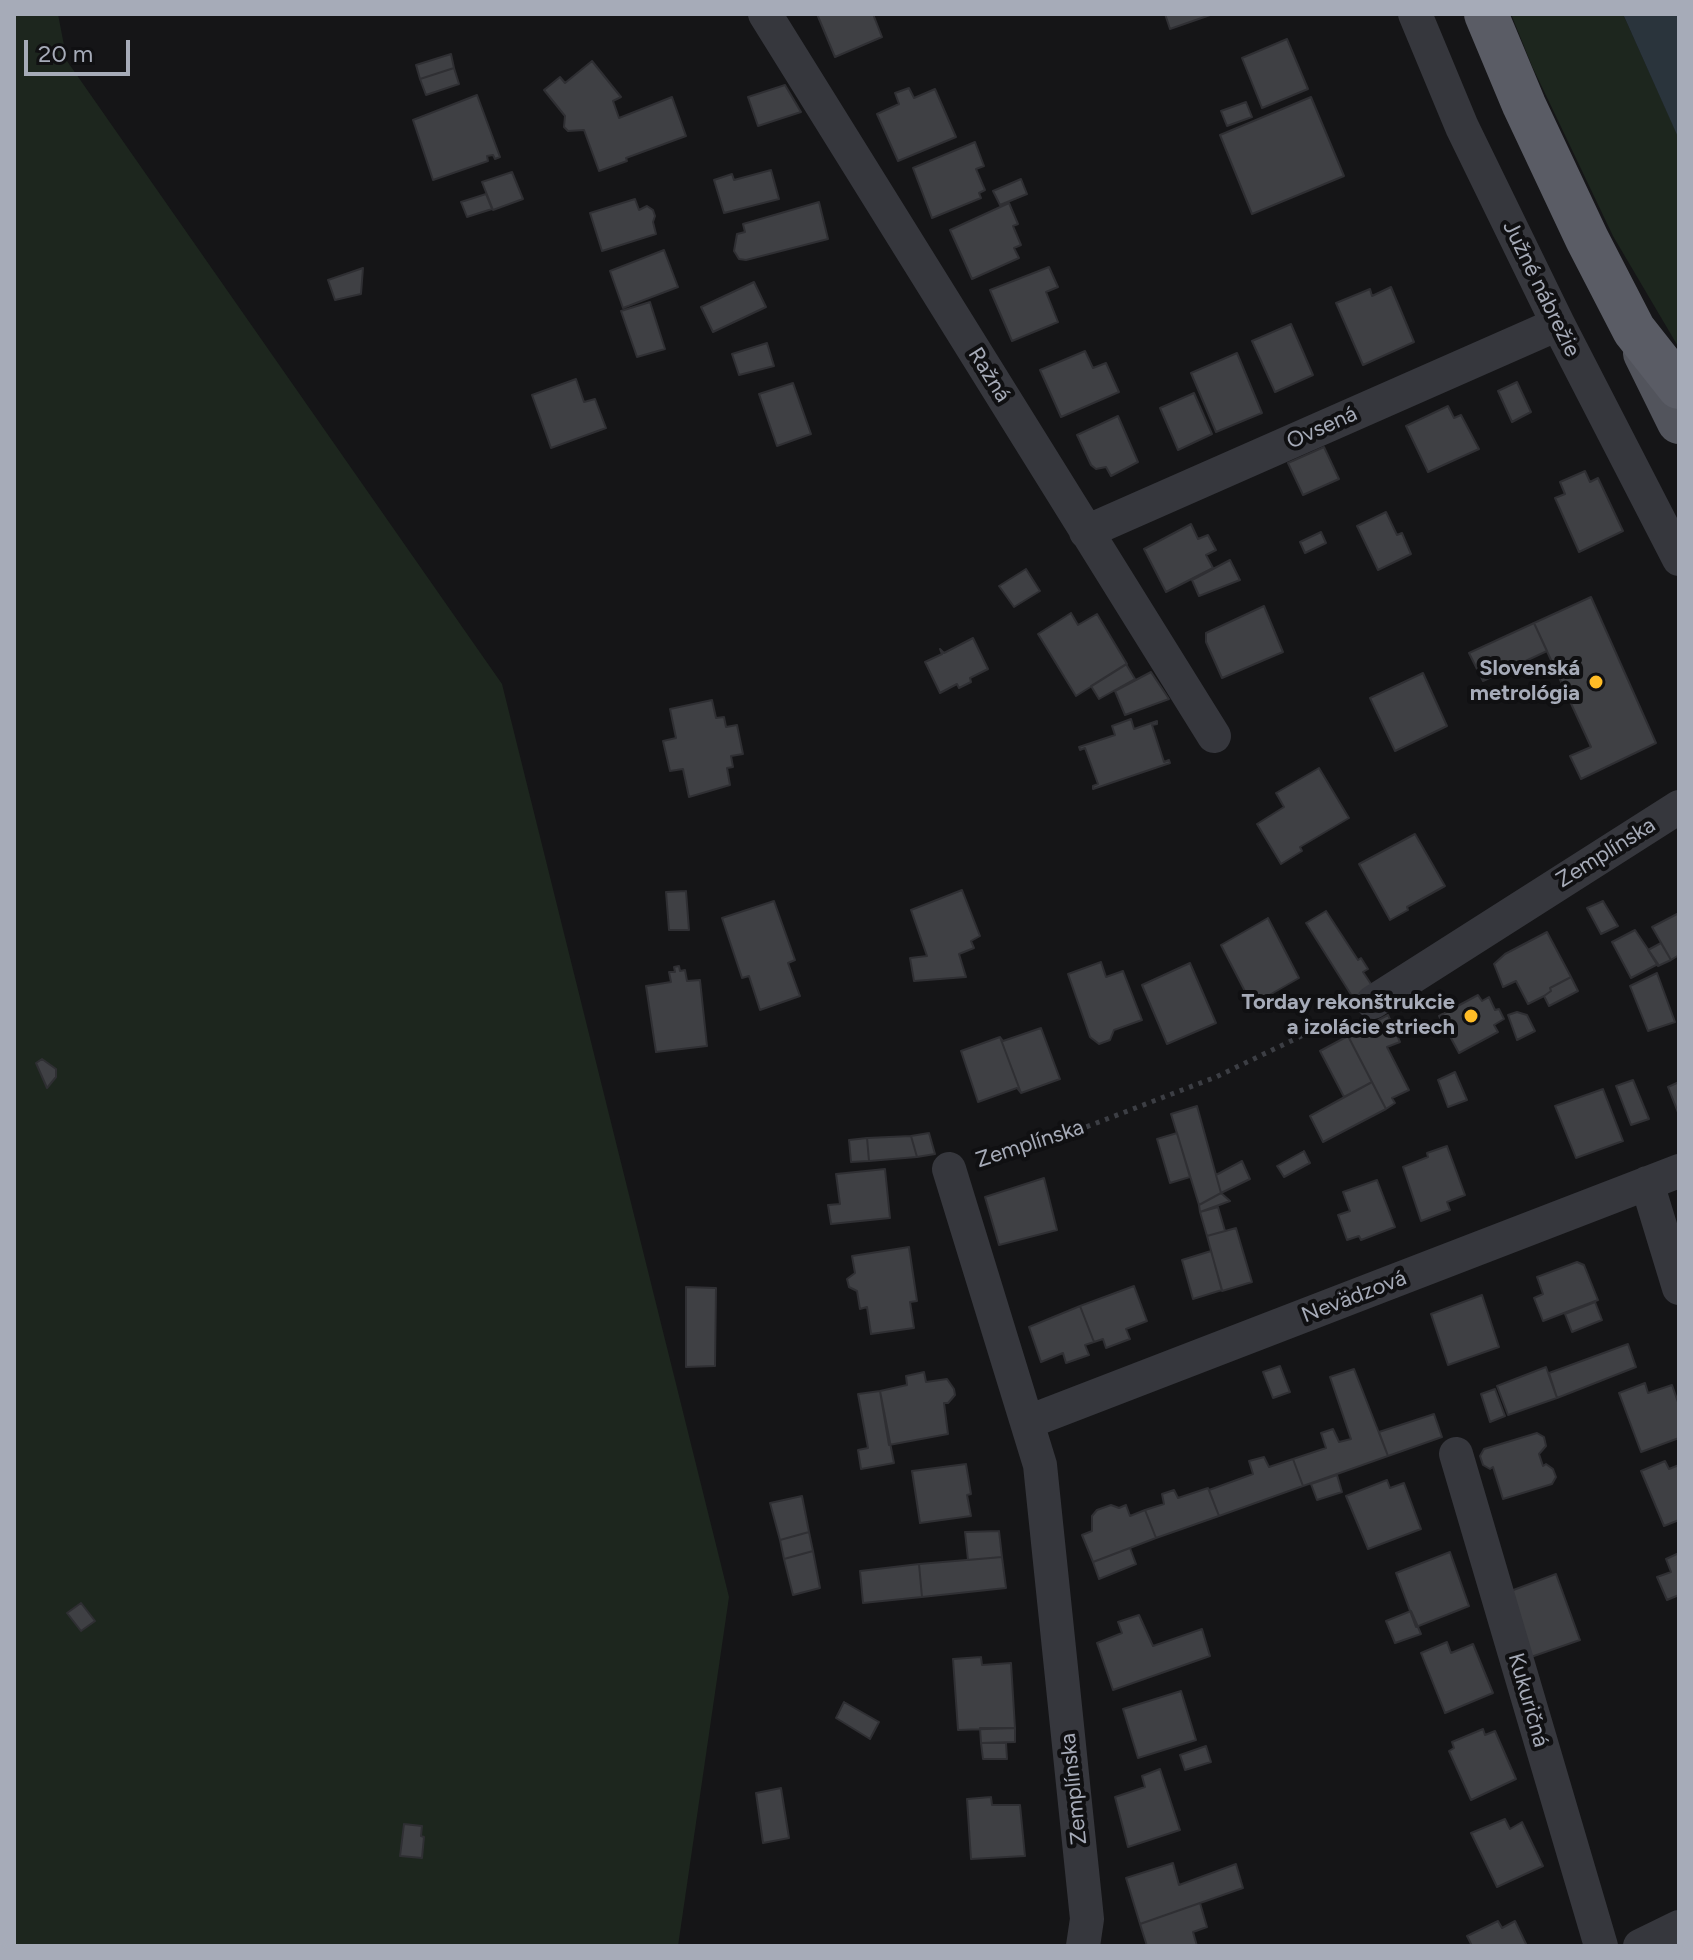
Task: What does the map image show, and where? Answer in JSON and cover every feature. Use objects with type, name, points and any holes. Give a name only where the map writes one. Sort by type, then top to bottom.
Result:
[{"type":"highway","points":[[1486,14],[1574,213],[1634,330],[1679,387]]},
{"type":"main road","points":[[1634,330],[1679,422]]},
{"type":"street","name":"Ražná","points":[[765,14],[1214,736]]},
{"type":"street","name":"Južné nábrežie","points":[[1415,14],[1462,127],[1558,324],[1679,559]]},
{"type":"street","name":"Ovsená","points":[[1086,532],[1558,324]]},
{"type":"street","name":"Zemplínska","points":[[1373,1002],[1679,807]]},
{"type":"street","name":"Zemplínska","points":[[949,1169],[1040,1465],[1087,1919],[1083,1946]]},
{"type":"street","name":"Nevädzová","points":[[1028,1422],[1679,1171]]},
{"type":"street","points":[[1647,1183],[1679,1288]]},
{"type":"street","name":"Kukuričná","points":[[1456,1454],[1601,1946]]},
{"type":"street","points":[[1640,1946],[1679,1927]]},
{"type":"path","name":"Zemplínska","points":[[949,1169],[1034,1147],[1216,1077],[1373,1002]]},
{"type":"shaded area","points":[[14,14],[58,14],[67,61],[502,684],[729,1597],[678,1946],[14,1946]]},
{"type":"shaded area","points":[[1511,14],[1623,14],[1679,138],[1679,348],[1613,236],[1532,66]]},
{"type":"shaded area","points":[[1623,14],[1679,14],[1679,138],[1678,137]]},
{"type":"building","points":[[817,14],[873,14],[882,37],[835,57]]},
{"type":"building","points":[[1165,14],[1213,14],[1170,29]]},
{"type":"building","points":[[1287,39],[1308,89],[1262,108],[1242,58]]},
{"type":"building","points":[[451,54],[454,68],[420,79],[416,65]]},
{"type":"building","points":[[592,61],[621,97],[613,101],[619,118],[672,97],[686,136],[599,171],[584,130],[568,131],[564,127],[565,116],[544,90],[560,77],[565,83]]},
{"type":"building","points":[[454,68],[459,84],[426,95],[420,79]]},
{"type":"building","points":[[785,85],[801,112],[758,126],[748,97]]},
{"type":"building","points":[[909,88],[914,98],[935,89],[956,137],[898,161],[877,114],[899,104],[895,93]]},
{"type":"building","points":[[477,95],[500,157],[487,156],[488,161],[433,180],[413,120]]},
{"type":"building","points":[[1311,97],[1344,176],[1252,214],[1220,135]]},
{"type":"building","points":[[1246,102],[1252,117],[1227,126],[1221,111]]},
{"type":"building","points":[[975,142],[984,166],[976,169],[985,190],[979,193],[981,198],[932,218],[913,168]]},
{"type":"building","points":[[771,170],[779,199],[724,213],[714,180],[732,174],[734,180]]},
{"type":"building","points":[[512,172],[523,199],[493,210],[482,182]]},
{"type":"building","points":[[1021,179],[1027,194],[1000,205],[993,191]]},
{"type":"building","points":[[486,194],[492,209],[467,217],[461,202]]},
{"type":"building","points":[[635,199],[639,210],[647,206],[653,210],[656,234],[602,251],[590,213]]},
{"type":"building","points":[[819,202],[828,239],[746,260],[739,259],[734,251],[737,234],[745,232],[743,224]]},
{"type":"building","points":[[1009,203],[1018,224],[1013,226],[1021,245],[1014,248],[1019,258],[972,279],[950,230]]},
{"type":"building","points":[[664,250],[678,287],[623,308],[610,271]]},
{"type":"building","points":[[1049,267],[1058,287],[1046,292],[1058,322],[1012,341],[990,290]]},
{"type":"building","points":[[363,268],[361,294],[335,300],[328,280]]},
{"type":"building","points":[[754,282],[766,307],[713,332],[701,307]]},
{"type":"building","points":[[1391,287],[1414,342],[1363,365],[1336,303],[1370,289],[1372,296]]},
{"type":"building","points":[[650,302],[665,349],[637,357],[621,311]]},
{"type":"building","points":[[1291,324],[1313,375],[1275,392],[1252,341]]},
{"type":"building","points":[[767,343],[774,366],[739,375],[732,354]]},
{"type":"building","points":[[1085,351],[1093,368],[1106,363],[1119,392],[1061,417],[1040,370]]},
{"type":"building","points":[[1237,353],[1262,413],[1216,432],[1191,373]]},
{"type":"building","points":[[576,379],[584,402],[595,399],[606,428],[551,448],[532,395]]},
{"type":"building","points":[[1517,382],[1531,412],[1512,422],[1498,391]]},
{"type":"building","points":[[793,383],[811,434],[777,446],[759,394]]},
{"type":"building","points":[[1194,393],[1212,434],[1178,450],[1160,408]]},
{"type":"building","points":[[1448,406],[1454,418],[1461,415],[1479,449],[1428,472],[1406,426]]},
{"type":"building","points":[[1118,416],[1138,462],[1111,476],[1106,467],[1096,469],[1091,465],[1077,435]]},
{"type":"building","points":[[1324,447],[1339,479],[1303,495],[1288,463]]},
{"type":"building","points":[[1585,471],[1590,482],[1598,478],[1623,531],[1579,552],[1555,498],[1565,494],[1560,482]]},
{"type":"building","points":[[1386,512],[1397,535],[1402,533],[1411,554],[1378,570],[1357,526]]},
{"type":"building","points":[[1191,524],[1198,539],[1208,535],[1216,550],[1206,555],[1213,568],[1166,592],[1144,549]]},
{"type":"building","points":[[1321,532],[1326,543],[1305,553],[1300,542]]},
{"type":"building","points":[[1230,560],[1240,580],[1199,596],[1192,580]]},
{"type":"building","points":[[1026,569],[1040,591],[1014,607],[999,586]]},
{"type":"building","points":[[1591,597],[1656,743],[1581,779],[1570,756],[1591,747],[1534,623]]},
{"type":"building","points":[[1264,606],[1283,652],[1222,678],[1206,642],[1206,633]]},
{"type":"building","points":[[1071,613],[1078,625],[1097,614],[1127,664],[1076,696],[1038,634]]},
{"type":"building","points":[[1534,623],[1547,651],[1483,681],[1469,653]]},
{"type":"building","points":[[973,638],[988,669],[959,688],[957,684],[940,693],[925,662],[942,654],[940,649],[944,653]]},
{"type":"building","points":[[1126,664],[1135,679],[1099,699],[1091,686]]},
{"type":"building","points":[[1151,672],[1169,699],[1125,715],[1115,691]]},
{"type":"building","points":[[1423,673],[1447,726],[1395,751],[1370,698]]},
{"type":"building","points":[[712,700],[716,718],[724,717],[726,727],[737,725],[743,754],[731,756],[733,767],[727,768],[730,785],[689,797],[683,769],[670,771],[663,741],[676,738],[670,709]]},
{"type":"building","points":[[1131,719],[1134,729],[1157,721],[1152,725],[1164,762],[1169,760],[1170,763],[1093,789],[1098,784],[1085,748],[1080,750],[1079,747],[1115,735],[1112,726]]},
{"type":"building","points":[[1319,768],[1349,818],[1300,847],[1302,851],[1281,864],[1257,824],[1284,807],[1276,793]]},
{"type":"building","points":[[1415,834],[1445,886],[1390,920],[1359,864]]},
{"type":"building","points":[[962,890],[980,936],[971,941],[974,948],[959,954],[966,977],[914,981],[910,958],[927,956],[911,910]]},
{"type":"building","points":[[686,891],[689,930],[669,930],[666,892]]},
{"type":"building","points":[[774,901],[795,960],[788,963],[800,996],[760,1010],[749,976],[742,978],[722,918]]},
{"type":"building","points":[[1603,901],[1618,926],[1601,934],[1587,908]]},
{"type":"building","points":[[1326,911],[1358,960],[1361,958],[1368,969],[1363,972],[1375,990],[1355,1001],[1306,923]]},
{"type":"building","points":[[1679,913],[1679,955],[1671,960],[1652,927]]},
{"type":"building","points":[[1268,918],[1299,978],[1252,1005],[1221,945]]},
{"type":"building","points":[[1635,930],[1658,964],[1631,978],[1612,942]]},
{"type":"building","points":[[1547,932],[1571,977],[1528,1004],[1516,981],[1503,987],[1494,964],[1505,954]]},
{"type":"building","points":[[1661,943],[1671,960],[1658,966],[1648,950]]},
{"type":"building","points":[[1101,962],[1106,977],[1123,971],[1142,1020],[1114,1030],[1110,1040],[1099,1044],[1090,1037],[1068,974]]},
{"type":"building","points":[[1190,963],[1216,1023],[1167,1044],[1142,985]]},
{"type":"building","points":[[679,966],[680,971],[685,970],[687,981],[700,980],[707,1046],[656,1052],[646,986],[671,982],[669,972],[675,972],[674,967]]},
{"type":"building","points":[[1657,973],[1675,1022],[1648,1031],[1630,986]]},
{"type":"building","points":[[1571,977],[1578,991],[1549,1006],[1544,996],[1551,991],[1550,988]]},
{"type":"building","points":[[1478,995],[1482,1001],[1489,997],[1504,1019],[1494,1025],[1498,1032],[1459,1053],[1439,1016]]},
{"type":"building","points":[[1517,1012],[1527,1015],[1535,1031],[1517,1040],[1508,1015]]},
{"type":"building","points":[[1388,1015],[1400,1042],[1387,1047],[1409,1090],[1392,1098],[1395,1103],[1386,1109],[1348,1036]]},
{"type":"building","points":[[1041,1028],[1060,1079],[1021,1093],[1000,1037],[1003,1041]]},
{"type":"building","points":[[1348,1036],[1372,1082],[1344,1097],[1320,1051]]},
{"type":"building","points":[[1000,1037],[1021,1093],[1017,1088],[978,1102],[961,1051]]},
{"type":"building","points":[[42,1059],[56,1069],[56,1077],[47,1088],[36,1063]]},
{"type":"building","points":[[1455,1072],[1467,1100],[1448,1107],[1438,1080]]},
{"type":"building","points":[[1633,1080],[1649,1119],[1631,1125],[1616,1086]]},
{"type":"building","points":[[1372,1082],[1386,1109],[1323,1142],[1310,1116]]},
{"type":"building","points":[[1679,1082],[1679,1115],[1668,1087]]},
{"type":"building","points":[[1603,1089],[1623,1141],[1576,1158],[1555,1106]]},
{"type":"building","points":[[1197,1106],[1221,1193],[1199,1205],[1171,1114]]},
{"type":"building","points":[[929,1133],[935,1154],[917,1157],[911,1136]]},
{"type":"building","points":[[1177,1133],[1190,1177],[1170,1183],[1157,1139]]},
{"type":"building","points":[[911,1136],[917,1157],[869,1161],[867,1138]]},
{"type":"building","points":[[867,1138],[869,1161],[851,1162],[849,1140]]},
{"type":"building","points":[[1447,1146],[1465,1195],[1447,1202],[1450,1210],[1421,1221],[1403,1167]]},
{"type":"building","points":[[1304,1151],[1310,1163],[1284,1177],[1277,1166]]},
{"type":"building","points":[[1242,1161],[1250,1179],[1221,1193],[1216,1175]]},
{"type":"building","points":[[885,1169],[890,1218],[831,1224],[828,1205],[840,1204],[836,1174]]},
{"type":"building","points":[[1044,1178],[1057,1230],[999,1245],[985,1197]]},
{"type":"building","points":[[1377,1180],[1395,1227],[1361,1240],[1359,1236],[1347,1240],[1338,1215],[1350,1211],[1343,1192]]},
{"type":"building","points":[[1221,1193],[1230,1201],[1200,1212],[1199,1205]]},
{"type":"building","points":[[1218,1207],[1225,1231],[1207,1236],[1200,1212]]},
{"type":"building","points":[[1236,1228],[1252,1282],[1222,1291],[1207,1236]]},
{"type":"building","points":[[909,1247],[917,1301],[910,1302],[914,1328],[871,1334],[867,1307],[860,1309],[857,1291],[849,1287],[847,1279],[855,1273],[852,1256]]},
{"type":"building","points":[[1211,1251],[1222,1290],[1193,1299],[1182,1260]]},
{"type":"building","points":[[1577,1262],[1584,1265],[1598,1300],[1543,1321],[1534,1298],[1543,1294],[1537,1277]]},
{"type":"building","points":[[1134,1286],[1147,1321],[1126,1329],[1130,1339],[1106,1348],[1103,1339],[1094,1342],[1080,1306]]},
{"type":"building","points":[[686,1287],[716,1288],[715,1366],[686,1367]]},
{"type":"building","points":[[1482,1295],[1499,1347],[1448,1365],[1431,1314]]},
{"type":"building","points":[[1595,1302],[1602,1320],[1572,1332],[1565,1314]]},
{"type":"building","points":[[1080,1306],[1094,1342],[1085,1345],[1089,1355],[1066,1363],[1063,1353],[1041,1362],[1029,1327]]},
{"type":"building","points":[[1628,1344],[1636,1367],[1557,1398],[1549,1373]]},
{"type":"building","points":[[1280,1366],[1290,1392],[1273,1398],[1263,1372]]},
{"type":"building","points":[[1546,1367],[1557,1398],[1508,1415],[1497,1386]]},
{"type":"building","points":[[1354,1369],[1388,1456],[1303,1486],[1293,1459],[1326,1448],[1321,1433],[1333,1429],[1339,1442],[1351,1439],[1330,1377]]},
{"type":"building","points":[[924,1372],[926,1382],[947,1379],[954,1389],[955,1395],[944,1403],[948,1434],[889,1445],[880,1391],[907,1385],[906,1376]]},
{"type":"building","points":[[1645,1383],[1648,1393],[1672,1385],[1679,1405],[1679,1438],[1641,1452],[1619,1393]]},
{"type":"building","points":[[1495,1389],[1505,1416],[1490,1422],[1481,1394]]},
{"type":"building","points":[[880,1391],[894,1463],[861,1469],[858,1450],[868,1448],[858,1394]]},
{"type":"building","points":[[1434,1414],[1442,1437],[1388,1456],[1379,1432]]},
{"type":"building","points":[[1537,1433],[1544,1437],[1546,1446],[1539,1454],[1543,1466],[1546,1464],[1553,1469],[1556,1477],[1552,1484],[1503,1499],[1493,1467],[1490,1469],[1483,1465],[1480,1456],[1484,1449]]},
{"type":"building","points":[[1264,1457],[1269,1467],[1293,1459],[1303,1486],[1219,1516],[1209,1490],[1253,1474],[1249,1461]]},
{"type":"building","points":[[1665,1461],[1669,1469],[1679,1465],[1679,1520],[1664,1526],[1641,1471]]},
{"type":"building","points":[[966,1464],[971,1516],[920,1523],[912,1471]]},
{"type":"building","points":[[1337,1475],[1342,1492],[1317,1500],[1311,1484]]},
{"type":"building","points":[[1387,1480],[1390,1488],[1404,1483],[1421,1529],[1368,1549],[1346,1496]]},
{"type":"building","points":[[1208,1488],[1219,1516],[1156,1538],[1145,1510],[1164,1504],[1162,1494],[1174,1490],[1178,1498]]},
{"type":"building","points":[[802,1496],[809,1532],[780,1540],[770,1503]]},
{"type":"building","points":[[1111,1505],[1119,1508],[1126,1505],[1130,1516],[1145,1510],[1156,1538],[1093,1562],[1082,1535],[1092,1531],[1092,1516],[1097,1510]]},
{"type":"building","points":[[999,1531],[1002,1557],[968,1560],[965,1532]]},
{"type":"building","points":[[809,1532],[813,1551],[784,1559],[780,1540]]},
{"type":"building","points":[[1130,1548],[1136,1564],[1099,1579],[1093,1562]]},
{"type":"building","points":[[813,1551],[820,1588],[793,1595],[784,1559]]},
{"type":"building","points":[[1450,1552],[1469,1606],[1416,1627],[1396,1573]]},
{"type":"building","points":[[1679,1553],[1679,1595],[1667,1600],[1657,1577],[1671,1572],[1666,1559]]},
{"type":"building","points":[[1002,1557],[1006,1588],[922,1597],[919,1564]]},
{"type":"building","points":[[919,1564],[922,1597],[863,1603],[860,1571]]},
{"type":"building","points":[[1556,1574],[1580,1640],[1531,1657],[1508,1592]]},
{"type":"building","points":[[81,1603],[95,1621],[81,1631],[67,1613]]},
{"type":"building","points":[[1411,1611],[1421,1634],[1395,1643],[1386,1621]]},
{"type":"building","points":[[1139,1615],[1153,1646],[1202,1629],[1210,1656],[1113,1690],[1097,1643],[1122,1633],[1118,1622]]},
{"type":"building","points":[[1447,1642],[1451,1653],[1473,1644],[1493,1693],[1445,1713],[1421,1653]]},
{"type":"building","points":[[981,1657],[982,1665],[1011,1663],[1015,1728],[958,1730],[953,1659]]},
{"type":"building","points":[[1181,1691],[1196,1740],[1138,1758],[1123,1709]]},
{"type":"building","points":[[844,1702],[879,1722],[870,1739],[836,1718]]},
{"type":"building","points":[[980,1728],[1015,1728],[1015,1742],[981,1743]]},
{"type":"building","points":[[1483,1729],[1485,1735],[1495,1731],[1516,1779],[1471,1800],[1449,1751],[1454,1748],[1452,1742]]},
{"type":"building","points":[[981,1743],[1006,1743],[1007,1759],[983,1759]]},
{"type":"building","points":[[1206,1746],[1211,1762],[1185,1770],[1180,1755]]},
{"type":"building","points":[[1160,1769],[1180,1830],[1128,1847],[1115,1797],[1145,1787],[1142,1776]]},
{"type":"building","points":[[781,1788],[789,1838],[763,1843],[756,1793]]},
{"type":"building","points":[[991,1797],[992,1805],[1020,1805],[1025,1856],[971,1859],[967,1799]]},
{"type":"building","points":[[1505,1819],[1510,1829],[1522,1822],[1543,1866],[1497,1887],[1471,1833]]},
{"type":"building","points":[[404,1824],[422,1826],[422,1858],[400,1856]]},
{"type":"building","points":[[1173,1863],[1179,1885],[1236,1864],[1243,1888],[1140,1924],[1126,1878]]},
{"type":"building","points":[[1200,1903],[1207,1927],[1193,1932],[1197,1946],[1147,1946],[1140,1924]]},
{"type":"building","points":[[1498,1921],[1502,1928],[1515,1921],[1527,1946],[1472,1946],[1467,1936]]},
{"type":"place","name":"Slovenská metrológia","points":[[1596,682]]},
{"type":"place","name":"Torday rekonštrukcie a izolácie striech","points":[[1471,1016]]}]
